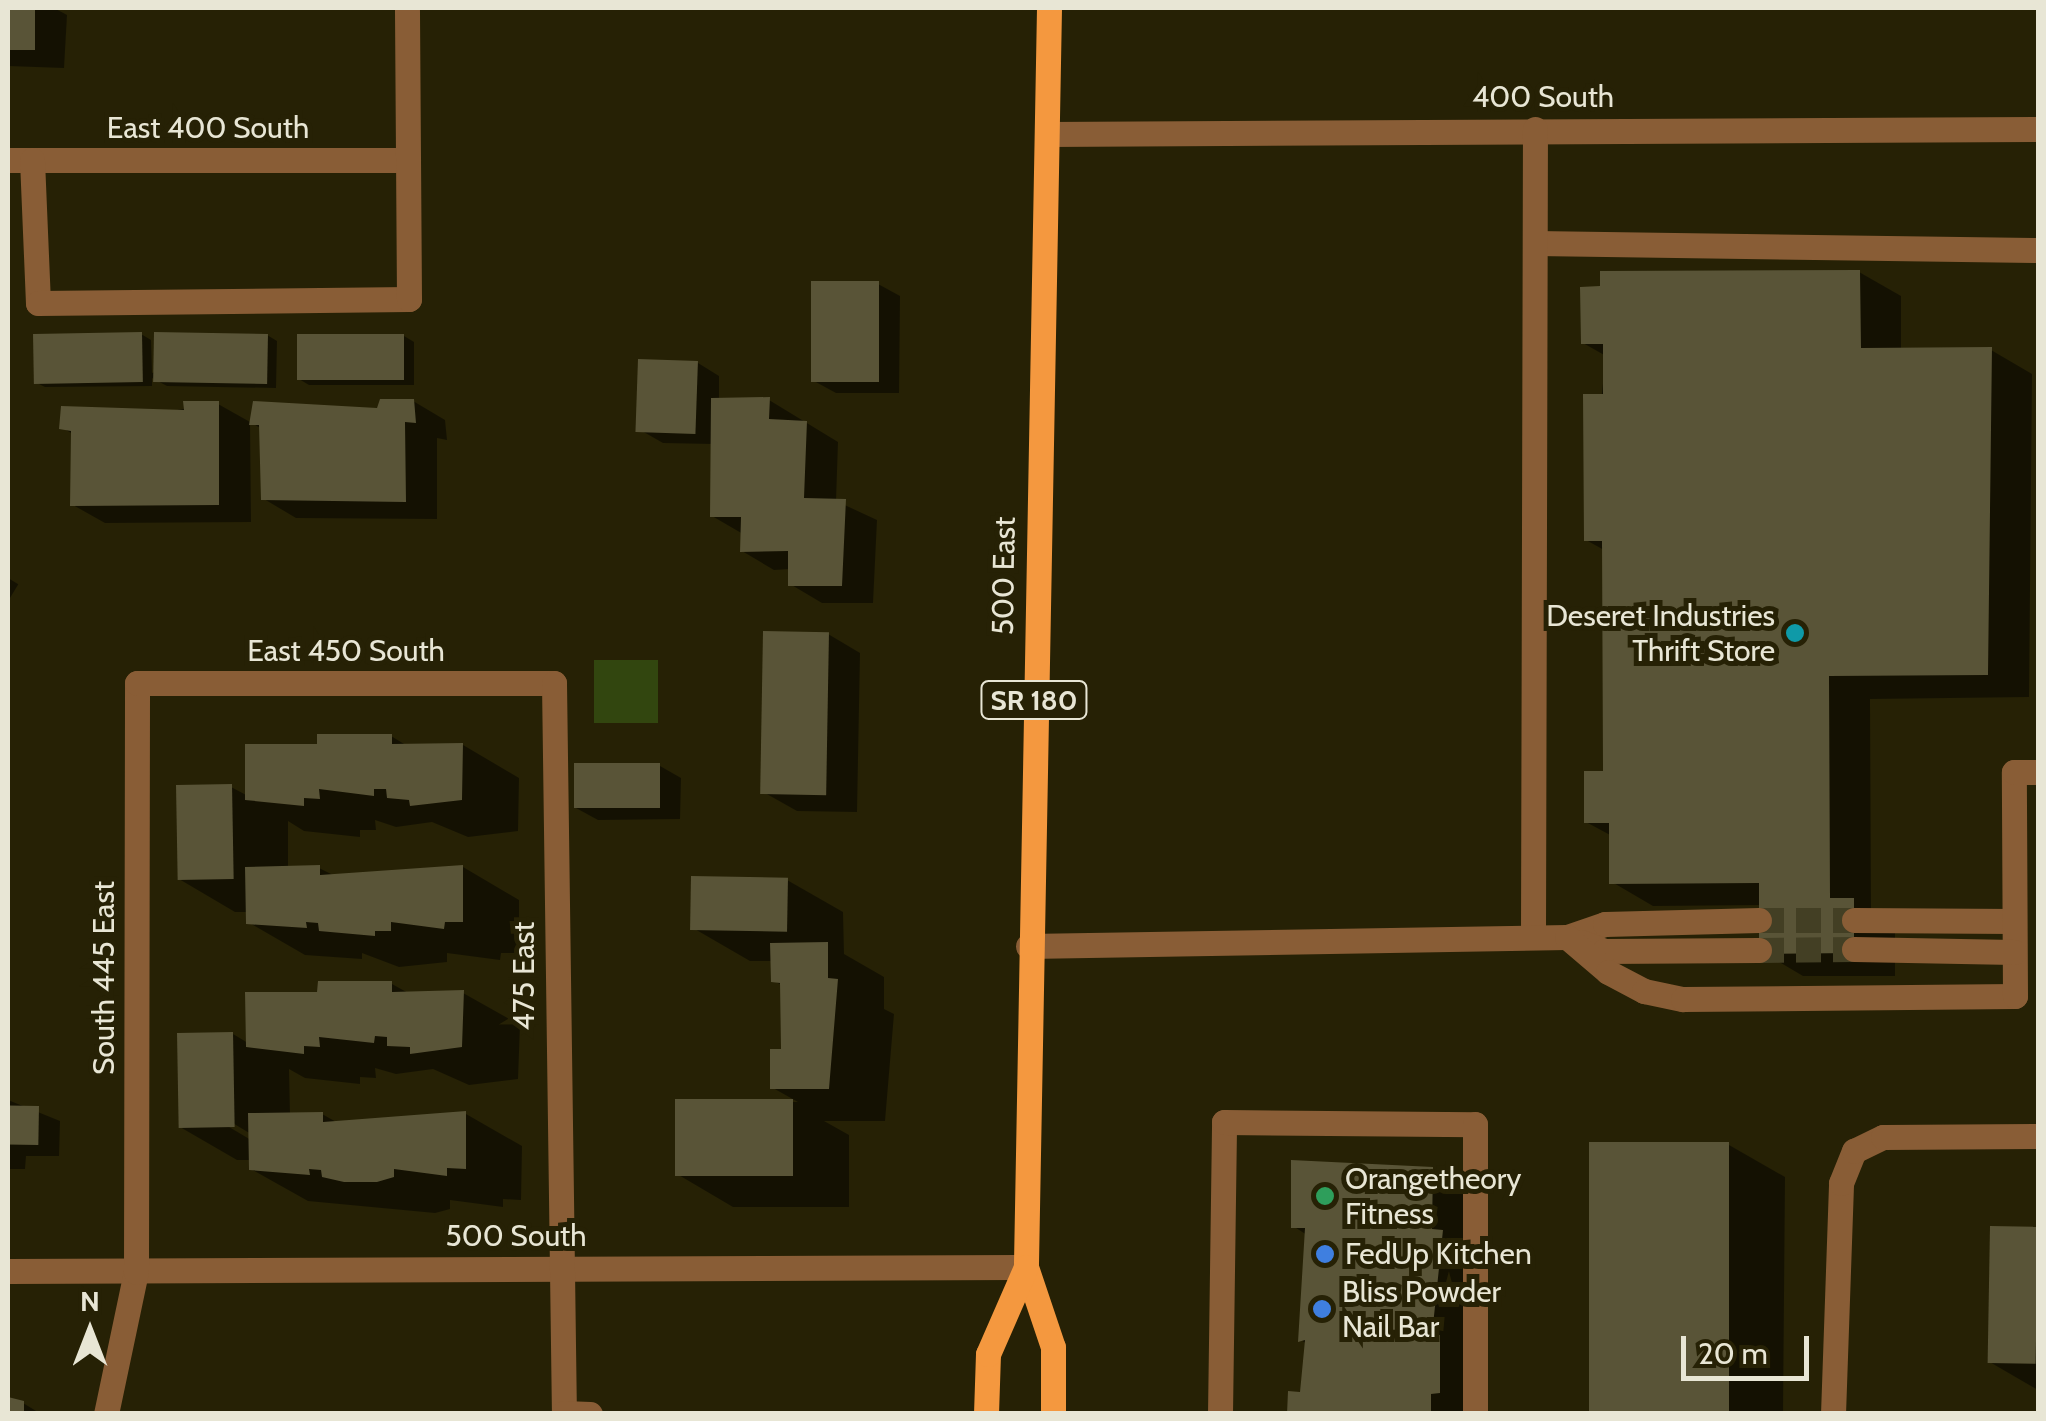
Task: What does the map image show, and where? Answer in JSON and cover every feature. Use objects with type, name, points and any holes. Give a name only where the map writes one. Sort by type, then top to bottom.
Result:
[{"type":"main road","name":"500 East","points":[[1049,8],[1028,946],[1026,1266],[1053,1347],[1053,1414]]},
{"type":"main road","name":"500 East","points":[[986,1414],[988,1354],[1026,1266]]},
{"type":"street","points":[[20,160],[38,303],[409,300],[407,8]]},
{"type":"street","points":[[1533,937],[1535,129]]},
{"type":"street","name":"400 South","points":[[1047,134],[2038,129]]},
{"type":"street","name":"East 400 South","points":[[20,160],[408,160]]},
{"type":"street","points":[[1535,243],[2038,250]]},
{"type":"street","name":"East 450 South","points":[[137,683],[554,683]]},
{"type":"street","name":"South 445 East","points":[[106,1414],[136,1272],[137,683]]},
{"type":"street","name":"475 East","points":[[554,683],[558,1268],[564,1413],[590,1414]]},
{"type":"street","points":[[1567,937],[1608,972],[1644,991],[1682,999],[2015,996],[2014,772],[2038,772]]},
{"type":"street","points":[[1028,946],[1567,937],[1605,924],[1759,920]]},
{"type":"street","points":[[1854,920],[2014,922]]},
{"type":"street","points":[[1567,937],[1604,951],[1760,950]]},
{"type":"street","points":[[1854,949],[2014,952]]},
{"type":"street","points":[[1220,1414],[1224,1122],[1475,1124],[1475,1414]]},
{"type":"street","points":[[1833,1414],[1841,1183],[1854,1151],[1883,1136],[2038,1136]]},
{"type":"street","name":"500 South","points":[[8,1271],[1026,1266]]},
{"type":"green space","points":[[594,660],[658,660],[658,723],[594,723]]},
{"type":"building","points":[[8,8],[35,8],[35,50],[8,50]]},
{"type":"building","name":"Deseret Industries Thrift Store","points":[[1860,270],[1861,348],[1992,347],[1988,675],[1829,676],[1830,898],[1854,898],[1854,953],[1759,954],[1759,883],[1609,884],[1609,823],[1584,823],[1584,771],[1603,771],[1602,541],[1584,541],[1583,394],[1603,394],[1603,344],[1581,344],[1580,287],[1600,286],[1600,271]]},
{"type":"building","points":[[811,281],[879,281],[879,382],[811,382]]},
{"type":"building","points":[[142,332],[143,382],[34,384],[33,334]]},
{"type":"building","points":[[154,332],[268,334],[267,384],[153,382]]},
{"type":"building","points":[[297,334],[404,334],[404,380],[297,380]]},
{"type":"building","points":[[638,359],[698,361],[695,434],[635,432]]},
{"type":"building","points":[[770,397],[769,419],[807,421],[804,498],[846,499],[842,586],[788,586],[788,551],[740,552],[741,517],[710,517],[711,398]]},
{"type":"building","points":[[380,399],[414,399],[416,423],[405,422],[406,502],[261,500],[259,425],[249,425],[253,401],[377,408]]},
{"type":"building","points":[[183,401],[219,401],[219,505],[70,506],[71,431],[59,429],[61,406],[184,410]]},
{"type":"building","points":[[763,631],[829,632],[826,795],[760,794]]},
{"type":"building","points":[[317,734],[392,734],[392,744],[463,743],[462,800],[410,806],[409,800],[387,798],[386,789],[374,789],[374,796],[319,789],[320,799],[304,798],[304,806],[245,800],[245,744],[317,744]]},
{"type":"building","points":[[574,763],[660,763],[660,808],[574,808]]},
{"type":"building","points":[[232,784],[234,879],[178,880],[176,785]]},
{"type":"building","points":[[320,865],[320,875],[463,865],[463,922],[445,922],[444,929],[391,922],[391,931],[375,931],[375,936],[319,931],[318,923],[306,922],[307,928],[246,924],[245,867]]},
{"type":"building","points":[[691,876],[788,878],[787,932],[690,930]]},
{"type":"building","points":[[828,942],[828,978],[838,979],[829,1089],[770,1089],[770,1049],[781,1049],[780,983],[771,982],[770,943]]},
{"type":"building","points":[[318,981],[392,981],[392,992],[464,990],[462,1047],[410,1054],[410,1047],[387,1046],[387,1037],[375,1036],[374,1043],[319,1037],[320,1047],[304,1046],[304,1054],[246,1047],[245,992],[317,992]]},
{"type":"building","points":[[233,1032],[235,1127],[179,1128],[177,1033]]},
{"type":"building","points":[[675,1099],[793,1099],[793,1176],[675,1176]]},
{"type":"building","points":[[8,1105],[39,1106],[38,1145],[8,1144]]},
{"type":"building","points":[[466,1111],[466,1169],[447,1168],[447,1176],[394,1169],[394,1177],[377,1182],[344,1182],[322,1177],[321,1170],[309,1169],[310,1175],[249,1170],[248,1113],[323,1112],[323,1122]]},
{"type":"building","points":[[1589,1142],[1729,1142],[1729,1414],[1589,1414]]},
{"type":"building","points":[[1291,1160],[1433,1167],[1432,1229],[1443,1230],[1432,1335],[1440,1335],[1440,1393],[1431,1394],[1431,1414],[1287,1414],[1288,1391],[1300,1392],[1305,1340],[1298,1342],[1305,1228],[1291,1228]]},
{"type":"building","points":[[1990,1226],[2038,1227],[2036,1364],[1988,1363]]},
{"type":"building","points":[[8,1397],[24,1401],[24,1414],[8,1414]]},
{"type":"tunnel","points":[[1759,920],[1854,920]]},
{"type":"tunnel","points":[[1759,950],[1854,949]]},
{"type":"place","name":"Deseret Industries Thrift Store","points":[[1795,633]]},
{"type":"place","name":"Orangetheory Fitness","points":[[1325,1196]]},
{"type":"place","name":"FedUp Kitchen","points":[[1325,1254]]},
{"type":"place","name":"Bliss Powder Nail Bar","points":[[1322,1309]]}]
